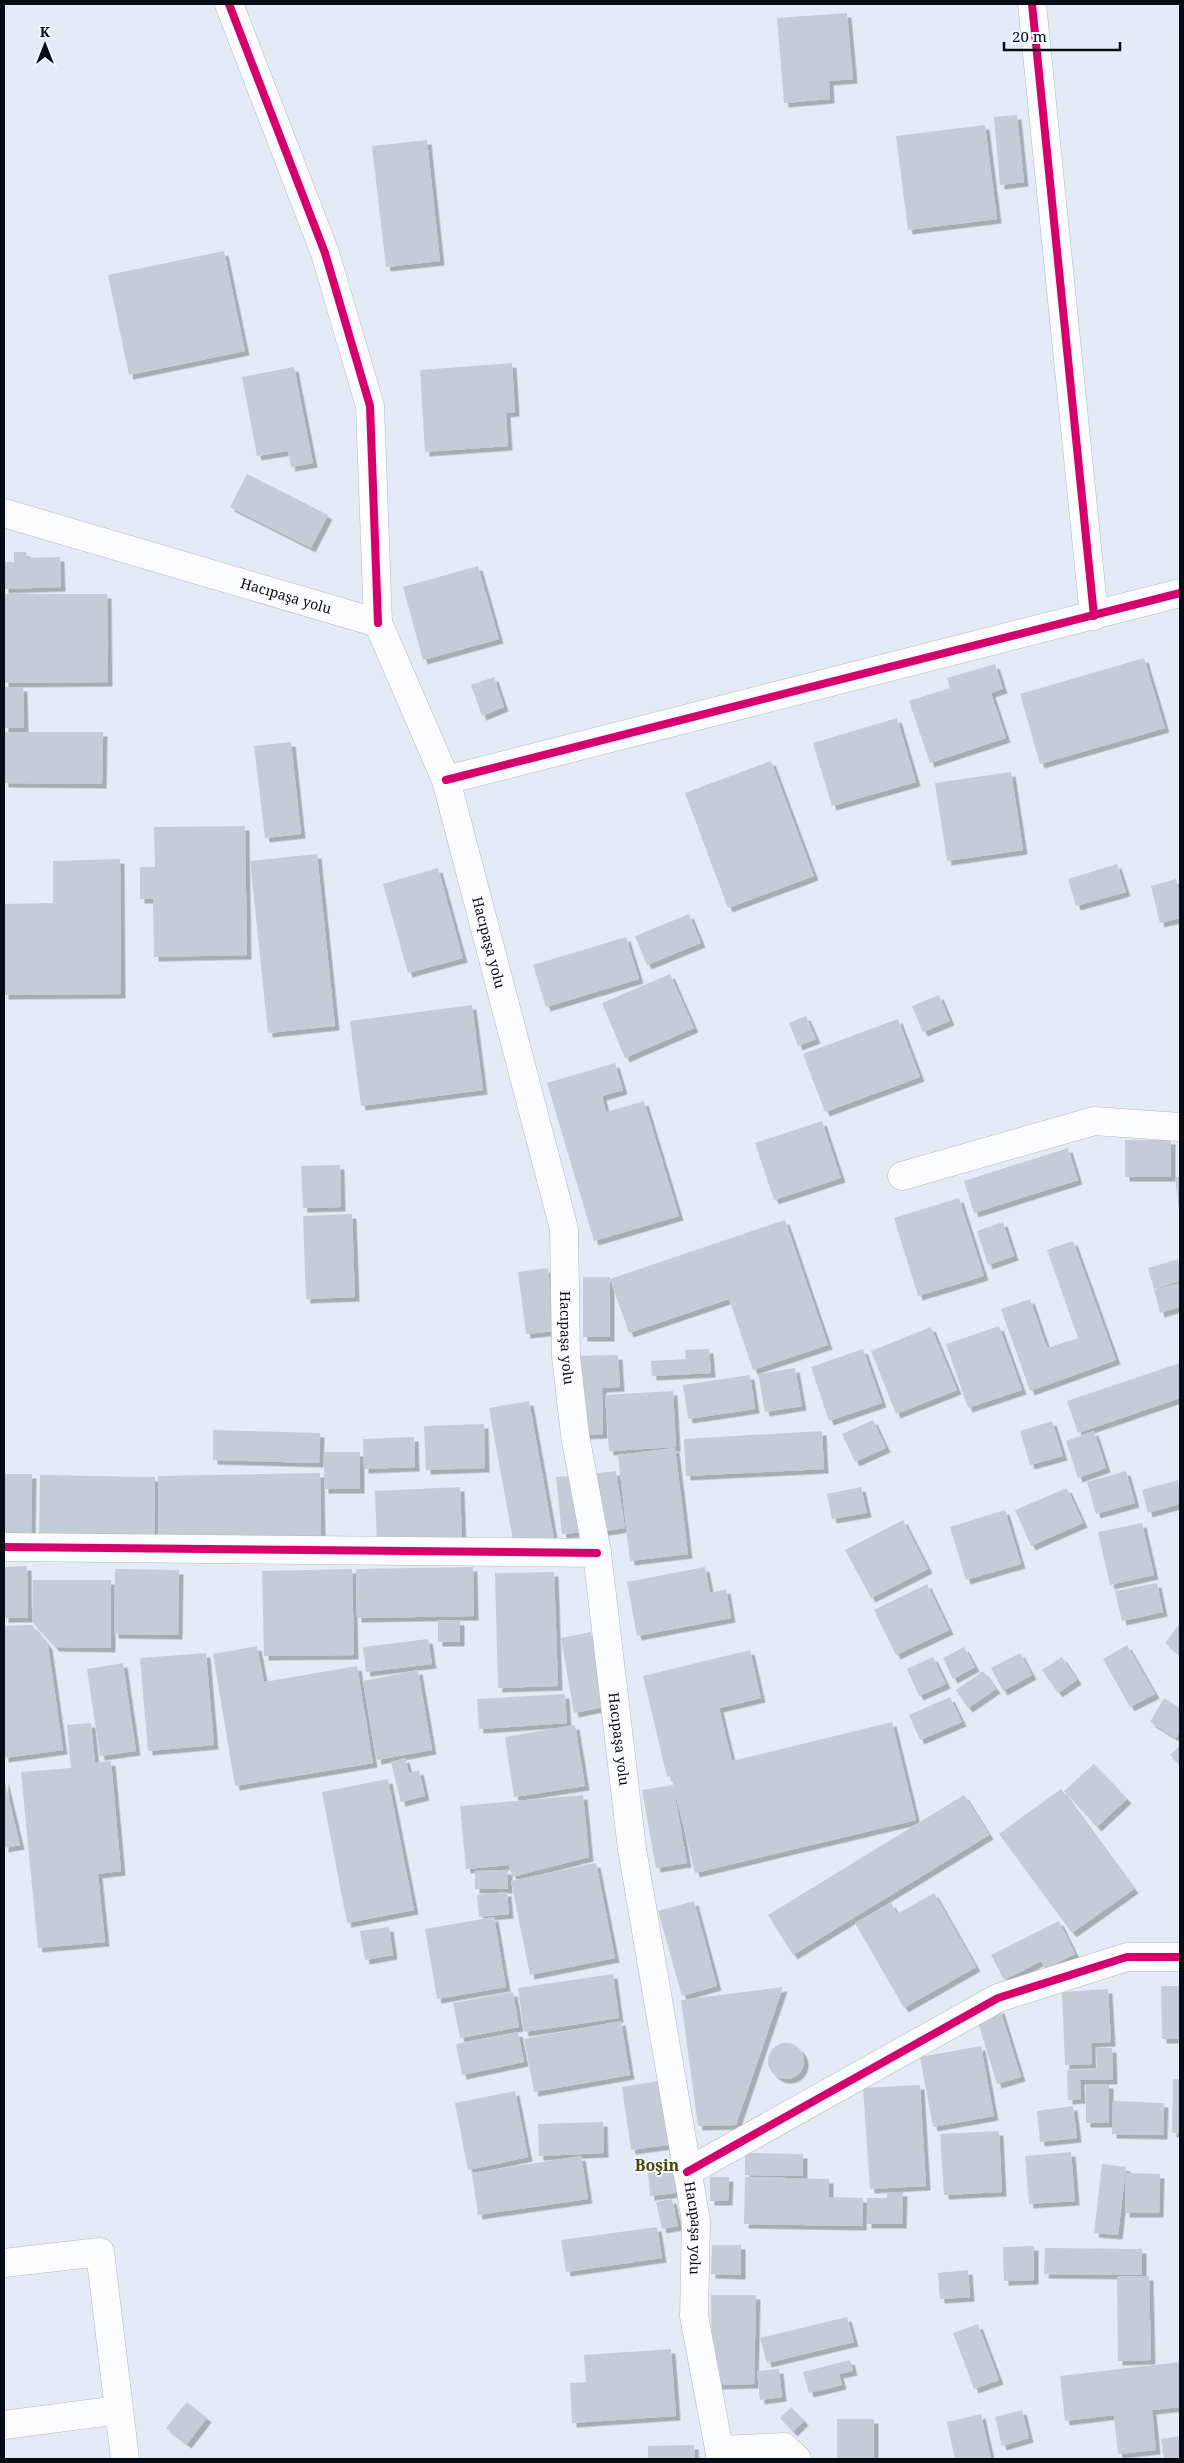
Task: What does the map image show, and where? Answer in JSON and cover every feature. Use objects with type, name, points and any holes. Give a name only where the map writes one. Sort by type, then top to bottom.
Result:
[{"type":"street","points":[[229,4],[325,253],[370,406],[378,623]]},
{"type":"street","points":[[1032,4],[1094,616]]},
{"type":"street","name":"Hacıpaşa yolu","points":[[4,513],[378,623],[446,780],[564,1229],[566,1356],[575,1435],[597,1553],[632,1849],[696,2221],[694,2316],[721,2454]]},
{"type":"street","points":[[446,780],[1180,593]]},
{"type":"street","points":[[902,1176],[1094,1121],[1180,1127]]},
{"type":"street","points":[[4,1547],[597,1553]]},
{"type":"street","points":[[687,2172],[998,1998],[1127,1957],[1180,1957]]},
{"type":"street","points":[[4,2263],[100,2252],[125,2459]]},
{"type":"street","points":[[4,2425],[119,2410]]},
{"type":"street","points":[[721,2454],[784,2447],[797,2459]]},
{"type":"building","points":[[847,13],[853,79],[829,81],[830,99],[784,103],[777,18]]},
{"type":"building","points":[[1017,115],[1024,182],[1000,185],[994,117]]},
{"type":"building","points":[[985,125],[997,219],[908,230],[896,136]]},
{"type":"building","points":[[427,140],[440,261],[386,267],[372,146]]},
{"type":"building","points":[[224,251],[245,351],[129,375],[108,275]]},
{"type":"building","points":[[512,363],[515,412],[506,413],[508,446],[425,452],[420,370]]},
{"type":"building","points":[[294,367],[313,463],[291,467],[288,451],[257,456],[242,377]]},
{"type":"building","points":[[247,474],[328,515],[311,548],[230,507]]},
{"type":"building","points":[[14,552],[26,552],[27,558],[60,557],[61,587],[4,589],[4,562],[14,562]]},
{"type":"building","points":[[478,566],[499,639],[423,660],[403,587]]},
{"type":"building","points":[[4,594],[107,594],[108,682],[4,683]]},
{"type":"building","points":[[1144,658],[1165,728],[1040,764],[1020,694]]},
{"type":"building","points":[[995,664],[1003,689],[991,693],[1006,738],[930,763],[909,701],[950,688],[947,678]]},
{"type":"building","points":[[494,677],[504,707],[482,716],[471,685]]},
{"type":"building","points":[[4,687],[23,687],[24,728],[4,728]]},
{"type":"building","points":[[897,718],[916,782],[832,806],[813,743]]},
{"type":"building","points":[[4,732],[103,732],[102,784],[4,783]]},
{"type":"building","points":[[291,742],[301,834],[265,838],[254,746]]},
{"type":"building","points":[[771,761],[814,876],[728,908],[685,793]]},
{"type":"building","points":[[1011,772],[1023,850],[947,861],[935,783]]},
{"type":"building","points":[[245,826],[247,955],[154,957],[153,899],[140,899],[140,867],[155,867],[154,827]]},
{"type":"building","points":[[317,854],[335,1026],[268,1033],[250,861]]},
{"type":"building","points":[[120,859],[121,994],[4,995],[4,904],[53,903],[53,861]]},
{"type":"building","points":[[1117,864],[1126,892],[1076,906],[1068,879]]},
{"type":"building","points":[[438,868],[463,958],[408,973],[383,884]]},
{"type":"building","points":[[1176,879],[1180,896],[1180,918],[1160,923],[1151,886]]},
{"type":"building","points":[[689,914],[701,943],[647,965],[635,936]]},
{"type":"building","points":[[626,937],[639,979],[546,1007],[533,965]]},
{"type":"building","points":[[670,974],[694,1028],[625,1058],[602,1003]]},
{"type":"building","points":[[939,995],[950,1021],[923,1032],[912,1006]]},
{"type":"building","points":[[472,1005],[483,1090],[361,1106],[350,1021]]},
{"type":"building","points":[[806,1016],[816,1039],[798,1046],[789,1023]]},
{"type":"building","points":[[898,1019],[920,1077],[825,1112],[803,1054]]},
{"type":"building","points":[[615,1063],[623,1090],[602,1096],[606,1112],[644,1101],[679,1216],[594,1241],[547,1083]]},
{"type":"building","points":[[822,1121],[841,1178],[774,1200],[755,1143]]},
{"type":"building","points":[[1125,1140],[1171,1140],[1171,1177],[1125,1177]]},
{"type":"building","points":[[1068,1148],[1078,1180],[974,1213],[964,1181]]},
{"type":"building","points":[[340,1165],[341,1207],[303,1208],[301,1166]]},
{"type":"building","points":[[1175,1177],[1180,1177],[1180,1211],[1179,1211]]},
{"type":"building","points":[[959,1198],[984,1276],[918,1296],[894,1218]]},
{"type":"building","points":[[352,1214],[355,1297],[306,1299],[303,1216]]},
{"type":"building","points":[[785,1220],[828,1345],[753,1370],[729,1299],[629,1333],[610,1279]]},
{"type":"building","points":[[1003,1222],[1014,1256],[988,1265],[977,1231]]},
{"type":"building","points":[[1073,1241],[1116,1360],[1030,1391],[1001,1309],[1030,1299],[1047,1348],[1078,1338],[1047,1250]]},
{"type":"building","points":[[1178,1259],[1180,1281],[1154,1289],[1148,1268]]},
{"type":"building","points":[[548,1268],[555,1331],[526,1334],[518,1272]]},
{"type":"building","points":[[583,1277],[610,1277],[610,1337],[583,1337]]},
{"type":"building","points":[[1180,1283],[1180,1307],[1160,1313],[1154,1290]]},
{"type":"building","points":[[999,1326],[1022,1390],[968,1408],[946,1344]]},
{"type":"building","points":[[931,1327],[957,1390],[896,1414],[871,1351]]},
{"type":"building","points":[[709,1349],[711,1373],[652,1376],[651,1361],[686,1359],[685,1350]]},
{"type":"building","points":[[863,1349],[882,1403],[829,1421],[811,1367]]},
{"type":"building","points":[[618,1355],[620,1387],[602,1388],[603,1434],[579,1435],[576,1356]]},
{"type":"building","points":[[1180,1363],[1180,1398],[1078,1433],[1067,1401]]},
{"type":"building","points":[[795,1368],[802,1406],[765,1412],[758,1374]]},
{"type":"building","points":[[750,1375],[755,1409],[688,1419],[683,1385]]},
{"type":"building","points":[[673,1391],[676,1447],[609,1451],[605,1395]]},
{"type":"building","points":[[529,1401],[554,1539],[514,1546],[489,1408]]},
{"type":"building","points":[[873,1420],[886,1448],[855,1462],[842,1434]]},
{"type":"building","points":[[1052,1421],[1063,1456],[1030,1465],[1020,1431]]},
{"type":"building","points":[[484,1424],[485,1468],[426,1470],[424,1426]]},
{"type":"building","points":[[213,1430],[320,1433],[319,1463],[213,1460]]},
{"type":"building","points":[[822,1431],[824,1469],[686,1476],[684,1439]]},
{"type":"building","points":[[1094,1431],[1106,1468],[1078,1478],[1066,1441]]},
{"type":"building","points":[[414,1437],[415,1467],[364,1469],[363,1439]]},
{"type":"building","points":[[675,1448],[688,1554],[630,1561],[618,1455]]},
{"type":"building","points":[[324,1452],[360,1452],[360,1489],[324,1489]]},
{"type":"building","points":[[616,1471],[625,1528],[598,1532],[589,1474]]},
{"type":"building","points":[[1126,1471],[1135,1503],[1096,1514],[1087,1482]]},
{"type":"building","points":[[320,1473],[321,1539],[159,1542],[158,1476]]},
{"type":"building","points":[[4,1474],[32,1474],[31,1536],[4,1536]]},
{"type":"building","points":[[40,1475],[155,1477],[154,1542],[39,1540]]},
{"type":"building","points":[[581,1475],[586,1532],[562,1534],[556,1477]]},
{"type":"building","points":[[1178,1480],[1180,1504],[1148,1513],[1142,1490]]},
{"type":"building","points":[[460,1487],[462,1541],[377,1544],[375,1491]]},
{"type":"building","points":[[861,1487],[867,1513],[832,1519],[827,1494]]},
{"type":"building","points":[[1067,1488],[1083,1523],[1031,1546],[1015,1510]]},
{"type":"building","points":[[1005,1510],[1021,1564],[966,1580],[950,1527]]},
{"type":"building","points":[[903,1520],[928,1569],[871,1598],[845,1550]]},
{"type":"building","points":[[1142,1523],[1154,1575],[1110,1585],[1098,1532]]},
{"type":"building","points":[[27,1566],[28,1618],[4,1618],[4,1567]]},
{"type":"building","points":[[473,1567],[474,1616],[357,1618],[356,1569]]},
{"type":"building","points":[[705,1567],[710,1593],[726,1589],[731,1618],[637,1636],[627,1582]]},
{"type":"building","points":[[115,1569],[179,1570],[178,1635],[114,1634]]},
{"type":"building","points":[[352,1569],[354,1655],[264,1656],[262,1571]]},
{"type":"building","points":[[554,1572],[558,1686],[498,1688],[495,1573]]},
{"type":"building","points":[[33,1580],[111,1580],[111,1648],[55,1647],[33,1623]]},
{"type":"building","points":[[1157,1583],[1163,1612],[1122,1621],[1115,1591]]},
{"type":"building","points":[[927,1584],[949,1630],[896,1655],[874,1610]]},
{"type":"building","points":[[438,1620],[460,1621],[460,1642],[438,1642]]},
{"type":"building","points":[[1180,1623],[1180,1655],[1165,1643]]},
{"type":"building","points":[[32,1625],[48,1645],[63,1750],[4,1758],[4,1626]]},
{"type":"building","points":[[591,1632],[604,1707],[574,1713],[561,1638]]},
{"type":"building","points":[[428,1639],[432,1664],[366,1672],[363,1647]]},
{"type":"building","points":[[1127,1645],[1155,1694],[1130,1707],[1103,1659]]},
{"type":"building","points":[[257,1646],[264,1682],[357,1666],[373,1763],[235,1786],[213,1654]]},
{"type":"building","points":[[964,1647],[975,1667],[953,1679],[943,1658]]},
{"type":"building","points":[[750,1650],[761,1698],[719,1708],[732,1761],[892,1722],[916,1820],[695,1873],[671,1776],[667,1777],[643,1676]]},
{"type":"building","points":[[206,1653],[214,1745],[148,1751],[140,1658]]},
{"type":"building","points":[[1020,1653],[1032,1675],[1003,1691],[991,1668]]},
{"type":"building","points":[[933,1657],[946,1684],[919,1696],[907,1669]]},
{"type":"building","points":[[1062,1657],[1077,1680],[1058,1693],[1042,1670]]},
{"type":"building","points":[[123,1663],[136,1751],[100,1756],[87,1669]]},
{"type":"building","points":[[418,1670],[432,1750],[377,1760],[363,1681]]},
{"type":"building","points":[[983,1671],[996,1689],[968,1708],[956,1690]]},
{"type":"building","points":[[565,1694],[567,1723],[479,1729],[477,1699]]},
{"type":"building","points":[[950,1697],[962,1722],[920,1740],[909,1715]]},
{"type":"building","points":[[1164,1698],[1180,1708],[1180,1731],[1176,1738],[1150,1722]]},
{"type":"building","points":[[91,1723],[95,1763],[111,1761],[121,1871],[98,1874],[105,1942],[38,1948],[21,1772],[71,1768],[67,1725]]},
{"type":"building","points":[[575,1725],[585,1786],[514,1797],[505,1737]]},
{"type":"building","points":[[1180,1745],[1180,1766],[1170,1755]]},
{"type":"building","points":[[405,1758],[409,1773],[419,1770],[425,1796],[401,1802],[391,1762]]},
{"type":"building","points":[[1094,1764],[1127,1799],[1097,1827],[1064,1791]]},
{"type":"building","points":[[4,1778],[20,1845],[4,1848]]},
{"type":"building","points":[[388,1779],[414,1910],[347,1923],[322,1792]]},
{"type":"building","points":[[673,1785],[687,1863],[656,1868],[642,1790]]},
{"type":"building","points":[[1061,1789],[1134,1889],[1072,1933],[999,1834]]},
{"type":"building","points":[[583,1795],[589,1857],[512,1877],[509,1865],[466,1869],[460,1806]]},
{"type":"building","points":[[964,1795],[989,1835],[793,1955],[768,1915]]},
{"type":"building","points":[[596,1863],[615,1958],[530,1975],[511,1881]]},
{"type":"building","points":[[508,1870],[508,1889],[475,1889],[475,1871]]},
{"type":"building","points":[[507,1892],[509,1914],[479,1917],[477,1895]]},
{"type":"building","points":[[934,1893],[976,1967],[904,2008],[855,1923],[891,1903],[897,1914]]},
{"type":"building","points":[[694,1901],[717,1986],[682,1996],[658,1911]]},
{"type":"building","points":[[494,1917],[506,1987],[437,1999],[425,1929]]},
{"type":"building","points":[[1059,1921],[1075,1954],[1045,1969],[1041,1961],[1004,1980],[991,1955]]},
{"type":"building","points":[[389,1927],[393,1955],[365,1960],[360,1931]]},
{"type":"building","points":[[613,1974],[619,2018],[524,2032],[518,1988]]},
{"type":"building","points":[[1161,1986],[1180,1986],[1180,2052],[1178,2039],[1162,2039]]},
{"type":"building","points":[[783,1987],[736,2125],[698,2126],[681,2000]]},
{"type":"building","points":[[1108,1989],[1111,2042],[1091,2043],[1092,2064],[1065,2065],[1062,1992]]},
{"type":"building","points":[[513,1992],[519,2027],[460,2038],[453,2003]]},
{"type":"building","points":[[1000,2009],[1021,2077],[997,2084],[976,2016]]},
{"type":"building","points":[[621,2021],[630,2075],[534,2092],[524,2039]]},
{"type":"building","points":[[518,2032],[524,2062],[462,2075],[456,2044]]},
{"type":"building","points":[[786,2043],[798,2049],[804,2061],[798,2073],[786,2079],[774,2073],[768,2061],[774,2049]]},
{"type":"building","points":[[981,2046],[994,2116],[933,2127],[920,2057]]},
{"type":"building","points":[[1096,2048],[1112,2048],[1113,2080],[1080,2080],[1081,2099],[1068,2100],[1067,2070],[1097,2069]]},
{"type":"building","points":[[1173,2079],[1180,2079],[1180,2133],[1172,2133]]},
{"type":"building","points":[[658,2081],[668,2145],[631,2150],[622,2087]]},
{"type":"building","points":[[1086,2084],[1109,2084],[1109,2123],[1086,2123]]},
{"type":"building","points":[[920,2085],[926,2186],[870,2189],[863,2088]]},
{"type":"building","points":[[515,2091],[528,2157],[468,2170],[455,2103]]},
{"type":"building","points":[[1113,2101],[1164,2103],[1163,2135],[1112,2134]]},
{"type":"building","points":[[1073,2106],[1077,2138],[1040,2142],[1037,2111]]},
{"type":"building","points":[[603,2122],[604,2153],[539,2156],[538,2124]]},
{"type":"building","points":[[999,2131],[1002,2192],[944,2195],[940,2134]]},
{"type":"building","points":[[1071,2152],[1075,2201],[1029,2204],[1025,2156]]},
{"type":"building","points":[[745,2153],[803,2154],[803,2176],[745,2175]]},
{"type":"building","points":[[581,2156],[588,2199],[478,2215],[472,2173]]},
{"type":"building","points":[[1102,2164],[1126,2167],[1118,2235],[1094,2233]]},
{"type":"building","points":[[673,2170],[676,2193],[650,2196],[648,2172]]},
{"type":"building","points":[[1126,2173],[1160,2174],[1159,2213],[1125,2213]]},
{"type":"building","points":[[710,2177],[729,2177],[728,2201],[710,2201]]},
{"type":"building","points":[[745,2177],[829,2179],[829,2197],[863,2198],[862,2226],[744,2224]]},
{"type":"building","points":[[887,2192],[903,2192],[902,2224],[867,2224],[867,2198],[887,2198]]},
{"type":"building","points":[[672,2199],[678,2226],[662,2229],[656,2202]]},
{"type":"building","points":[[657,2227],[662,2258],[566,2272],[561,2240]]},
{"type":"building","points":[[712,2245],[741,2245],[741,2275],[711,2274]]},
{"type":"building","points":[[1034,2246],[1034,2280],[1004,2281],[1003,2247]]},
{"type":"building","points":[[1045,2248],[1142,2249],[1142,2275],[1044,2274]]},
{"type":"building","points":[[968,2270],[970,2297],[940,2299],[938,2273]]},
{"type":"building","points":[[1117,2276],[1149,2276],[1151,2360],[1118,2361]]},
{"type":"building","points":[[711,2295],[756,2295],[754,2384],[712,2385]]},
{"type":"building","points":[[847,2317],[854,2342],[767,2363],[760,2338]]},
{"type":"building","points":[[978,2324],[999,2380],[974,2389],[953,2333]]},
{"type":"building","points":[[671,2349],[676,2416],[572,2423],[570,2383],[586,2382],[584,2355]]},
{"type":"building","points":[[850,2360],[853,2371],[839,2374],[842,2385],[809,2393],[803,2372]]},
{"type":"building","points":[[1180,2362],[1180,2407],[1152,2410],[1156,2450],[1118,2454],[1114,2415],[1065,2421],[1060,2376]]},
{"type":"building","points":[[779,2369],[782,2397],[760,2400],[757,2371]]},
{"type":"building","points":[[187,2402],[207,2418],[187,2444],[166,2428]]},
{"type":"building","points":[[791,2407],[804,2421],[793,2432],[780,2418]]},
{"type":"building","points":[[1022,2410],[1029,2438],[1002,2446],[995,2417]]},
{"type":"building","points":[[981,2414],[991,2459],[955,2459],[947,2422]]},
{"type":"building","points":[[837,2419],[874,2419],[874,2459],[837,2459]]},
{"type":"building","points":[[1180,2436],[1180,2459],[1164,2459],[1161,2439]]},
{"type":"building","points":[[694,2445],[695,2459],[648,2459],[648,2446]]},
{"type":"cycle path","points":[[229,4],[325,253],[370,406],[378,623]]},
{"type":"cycle path","points":[[1032,4],[1094,616]]},
{"type":"cycle path","points":[[446,780],[1180,593]]},
{"type":"cycle path","points":[[4,1547],[597,1553]]},
{"type":"cycle path","points":[[687,2172],[998,1998],[1127,1957],[1180,1957]]},
{"type":"district","name":"Boşin","points":[[657,2165]]}]
